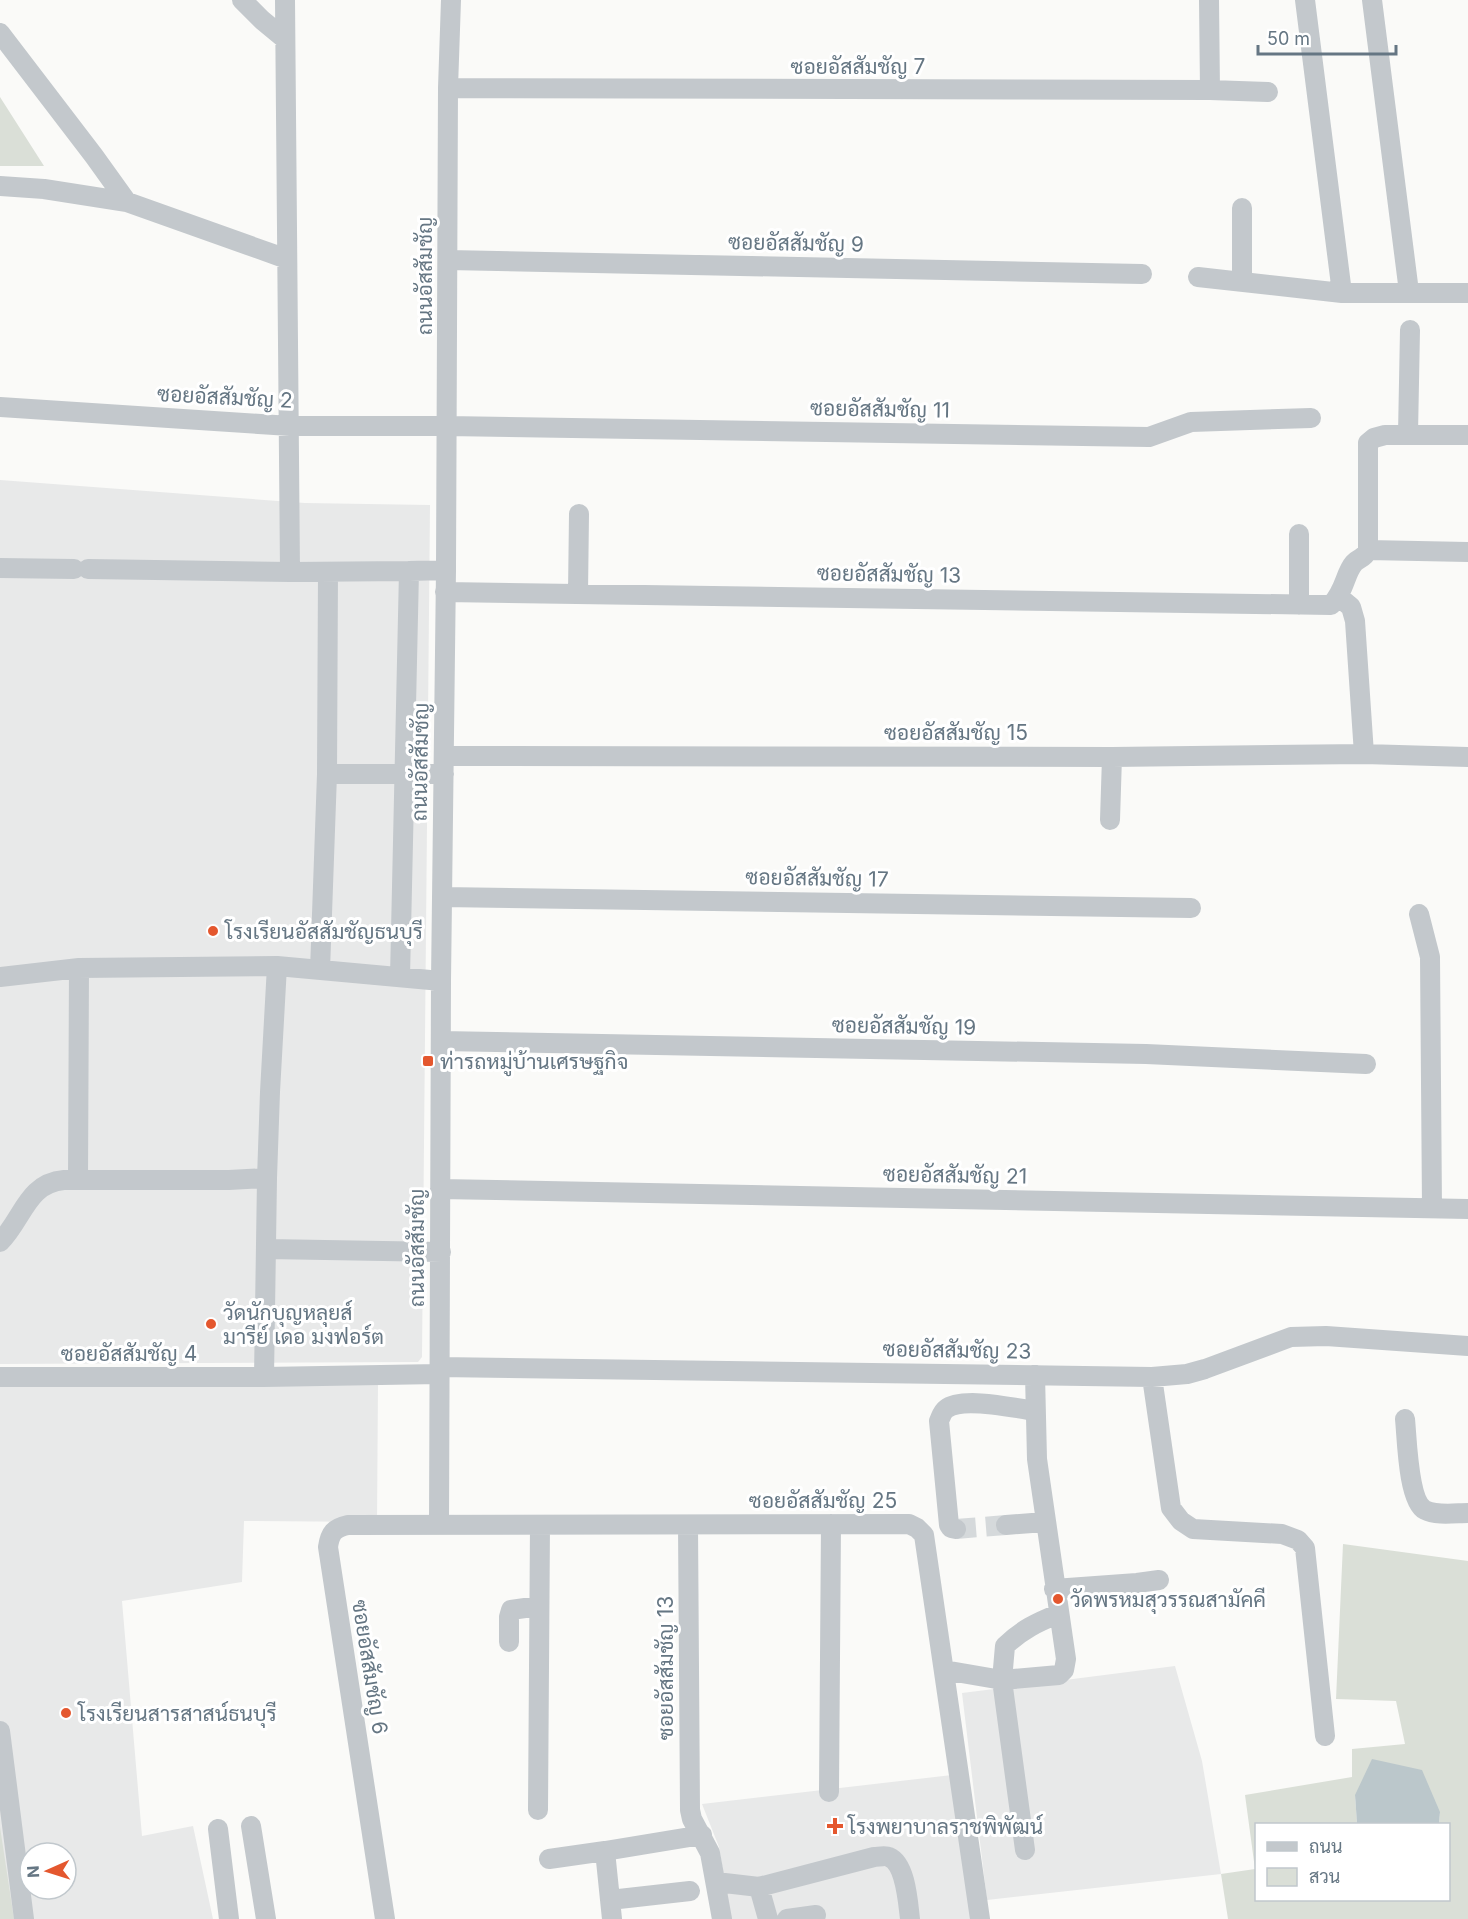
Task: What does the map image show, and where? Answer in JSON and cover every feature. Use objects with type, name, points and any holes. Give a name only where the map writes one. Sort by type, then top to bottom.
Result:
[{"type":"street","points":[[242,0],[285,39]]},
{"type":"street","points":[[285,0],[290,572]]},
{"type":"street","name":"ถนนอัสสัมชัญ","points":[[439,1525],[448,88],[452,0]]},
{"type":"street","points":[[1209,0],[1210,90]]},
{"type":"street","points":[[1305,0],[1342,293]]},
{"type":"street","points":[[1372,0],[1409,292]]},
{"type":"street","points":[[0,33],[127,202]]},
{"type":"street","name":"ซอยอัสสัมชัญ 7","points":[[448,88],[1268,92]]},
{"type":"street","points":[[0,186],[44,189],[127,202],[287,259]]},
{"type":"street","points":[[1242,208],[1242,282]]},
{"type":"street","name":"ซอยอัสสัมชัญ 9","points":[[448,260],[1142,274]]},
{"type":"street","points":[[1198,277],[1342,293],[1468,293]]},
{"type":"street","points":[[1408,434],[1410,330]]},
{"type":"street","name":"ซอยอัสสัมชัญ 2","points":[[0,407],[290,426],[447,426]]},
{"type":"street","name":"ซอยอัสสัมชัญ 11","points":[[447,426],[1149,437],[1191,422],[1311,418]]},
{"type":"street","points":[[1364,754],[1355,621],[1351,607],[1335,601],[1354,563],[1365,557],[1368,550],[1368,443],[1374,438],[1385,435],[1468,435]]},
{"type":"street","points":[[578,593],[579,514]]},
{"type":"street","points":[[1299,534],[1299,605]]},
{"type":"street","points":[[1368,550],[1468,552]]},
{"type":"street","points":[[0,568],[290,572],[446,570]]},
{"type":"street","points":[[400,977],[409,571]]},
{"type":"street","points":[[320,970],[327,774],[328,572]]},
{"type":"street","name":"ซอยอัสสัมชัญ 13","points":[[446,592],[1299,605],[1335,601]]},
{"type":"street","name":"ซอยอัสสัมชัญ 15","points":[[327,774],[404,774],[444,765],[1364,754],[1468,757]]},
{"type":"street","points":[[1110,820],[1112,756]]},
{"type":"street","name":"ซอยอัสสัมชัญ 17","points":[[442,897],[1191,908]]},
{"type":"street","points":[[1419,914],[1430,957],[1431,1208]]},
{"type":"street","points":[[0,977],[79,968],[277,966],[441,981]]},
{"type":"street","points":[[264,1377],[267,1178],[277,966]]},
{"type":"street","points":[[78,1180],[79,968]]},
{"type":"street","name":"ซอยอัสสัมชัญ 19","points":[[441,1041],[1134,1053],[1366,1064]]},
{"type":"street","points":[[0,1242],[31,1197],[44,1185],[57,1180],[267,1178]]},
{"type":"street","name":"ซอยอัสสัมชัญ 21","points":[[441,1189],[1468,1209]]},
{"type":"street","points":[[267,1249],[441,1252]]},
{"type":"street","name":"ซอยอัสสัมชัญ 23","points":[[439,1370],[1152,1377],[1205,1370],[1291,1337],[1326,1336],[1468,1346]]},
{"type":"street","name":"ซอยอัสสัมชัญ 4","points":[[0,1377],[264,1377],[439,1370]]},
{"type":"street","points":[[944,1670],[1002,1680],[1059,1675],[1064,1670],[1066,1659],[1036,1459],[1035,1375]]},
{"type":"street","points":[[1152,1377],[1172,1508],[1181,1521],[1193,1528],[1282,1534],[1298,1540],[1305,1548],[1325,1736]]},
{"type":"street","points":[[956,1529],[948,1525],[939,1422],[944,1410],[953,1405],[968,1403],[1035,1411]]},
{"type":"street","points":[[1405,1419],[1416,1502],[1426,1511],[1468,1513]]},
{"type":"street","points":[[1006,1525],[1045,1522]]},
{"type":"street","points":[[829,1792],[831,1524]]},
{"type":"street","name":"ซอยอัสสัมชัญ 25","points":[[439,1525],[909,1524],[924,1535],[980,1919]]},
{"type":"street","name":"ซอยอัสสัมชัญ 6","points":[[385,1919],[327,1547],[329,1536],[337,1527],[439,1525]]},
{"type":"street","points":[[538,1810],[540,1525]]},
{"type":"street","name":"ซอยอัสสัมชัญ 13","points":[[688,1525],[690,1810],[692,1819],[702,1835]]},
{"type":"street","points":[[1054,1589],[1159,1580]]},
{"type":"street","points":[[509,1642],[511,1610],[539,1606]]},
{"type":"street","points":[[1025,1850],[1002,1680],[1005,1646],[1017,1634],[1030,1626],[1058,1614]]},
{"type":"street","points":[[0,1731],[24,1919]]},
{"type":"street","points":[[251,1826],[266,1919]]},
{"type":"street","points":[[218,1829],[229,1919]]},
{"type":"street","points":[[549,1858],[702,1835],[710,1853],[722,1919]]},
{"type":"street","points":[[605,1851],[611,1909],[690,1891]]},
{"type":"street","points":[[716,1882],[759,1887],[874,1857],[888,1856],[898,1864],[904,1878],[910,1919]]},
{"type":"street","points":[[759,1887],[768,1919]]},
{"type":"street","points":[[787,1919],[816,1915]]},
{"type":"shaded area","name":"โรงเรียนอัสสัมชัญธนบุรี","points":[[0,480],[305,503],[430,505],[422,1357],[418,1362],[0,1364]]},
{"type":"shaded area","name":"โรงเรียนสารสาสน์ธนบุรี","points":[[378,1384],[377,1522],[244,1521],[242,1582],[122,1601],[142,1836],[193,1826],[213,1919],[0,1919],[0,1386]]},
{"type":"shaded area","points":[[1175,1666],[1202,1761],[1221,1874],[987,1900],[962,1693]]},
{"type":"shaded area","points":[[1372,1759],[1422,1770],[1440,1812],[1439,1823],[1357,1823],[1355,1795]]},
{"type":"shaded area","name":"โรงพยาบาลราชพิพัฒน์","points":[[952,1775],[972,1919],[731,1919],[719,1847],[702,1804]]},
{"type":"green space","points":[[0,97],[44,166],[0,166]]},
{"type":"green space","points":[[1343,1544],[1468,1561],[1468,1919],[1228,1919],[1221,1874],[1255,1869],[1245,1795],[1352,1777],[1352,1749],[1405,1744],[1396,1701],[1336,1699]]},
{"type":"green space","points":[[0,1827],[14,1919],[0,1919]]},
{"type":"tunnel","points":[[956,1529],[1006,1525]]},
{"type":"place","name":"โรงเรียนอัสสัมชัญธนบุรี","points":[[213,931]]},
{"type":"place","name":"ท่ารถหมู่บ้านเศรษฐกิจ","points":[[428,1061]]},
{"type":"place","name":"วัดนักบุญหลุยส์ มารีย์ เดอ มงฟอร์ต","points":[[211,1324]]},
{"type":"place","name":"วัดพรหมสุวรรณสามัคคี","points":[[1058,1599]]},
{"type":"place","name":"โรงเรียนสารสาสน์ธนบุรี","points":[[66,1713]]},
{"type":"place","name":"โรงพยาบาลราชพิพัฒน์","points":[[835,1826]]}]
